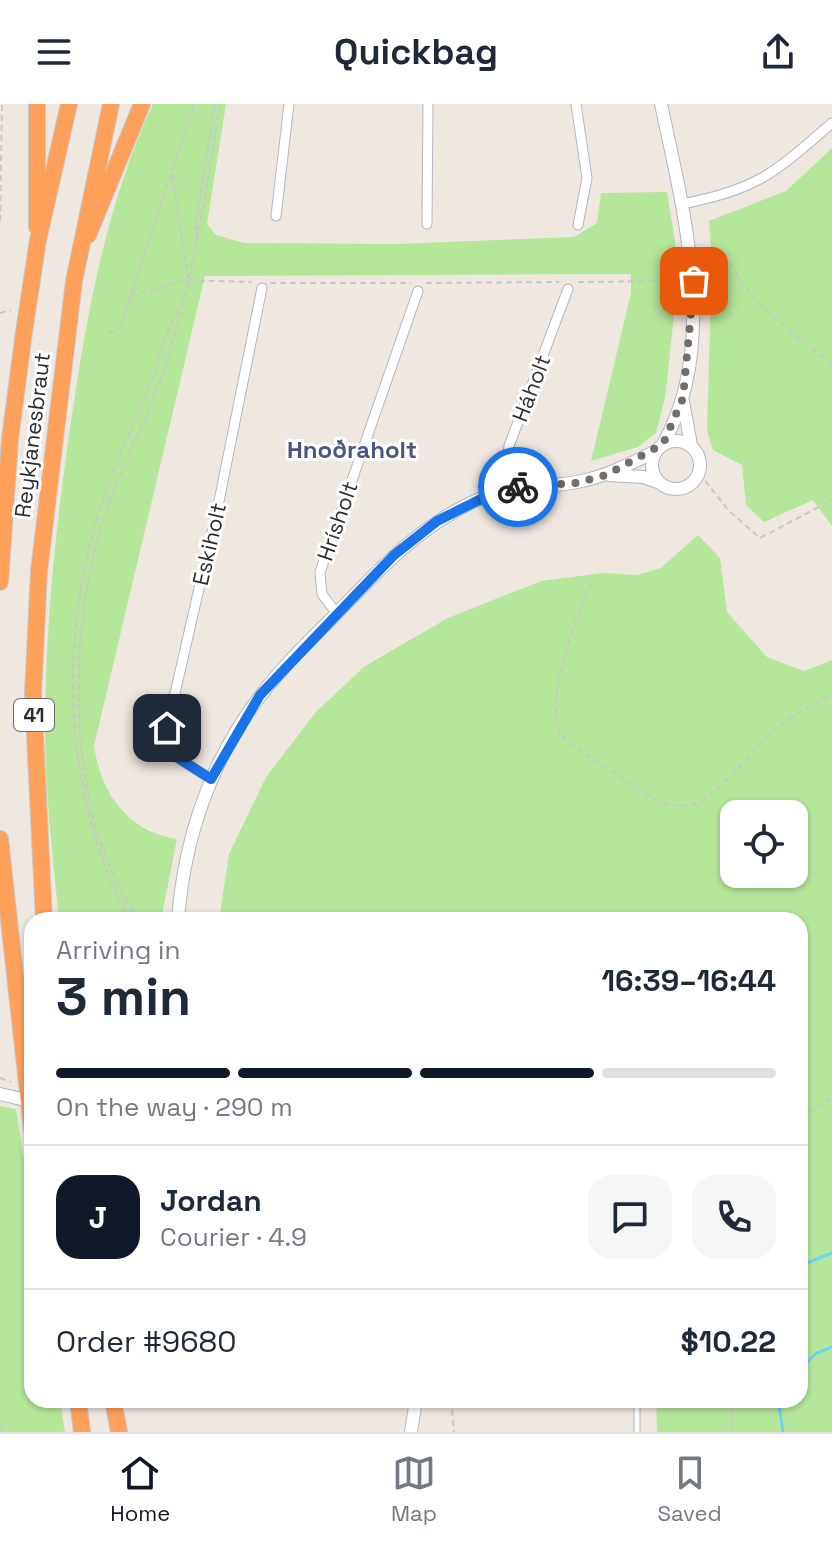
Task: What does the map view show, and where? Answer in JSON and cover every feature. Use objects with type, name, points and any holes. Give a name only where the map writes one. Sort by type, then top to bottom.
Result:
[{"type":"highway","points":[[37,104],[35,208],[38,240]]},
{"type":"highway","name":"Reykjanesbraut","points":[[0,582],[10,439],[38,240],[69,104]]},
{"type":"highway","name":"Reykjanesbraut","points":[[44,912],[33,694],[39,571],[55,416],[79,255],[111,104]]},
{"type":"highway","points":[[79,255],[142,104]]},
{"type":"highway","points":[[0,839],[24,1056]]},
{"type":"highway","points":[[79,1408],[82,1432]]},
{"type":"highway","points":[[114,1408],[119,1432]]},
{"type":"street","points":[[276,216],[289,104]]},
{"type":"street","points":[[427,224],[428,104]]},
{"type":"street","points":[[576,104],[587,178],[578,225]]},
{"type":"street","points":[[606,475],[643,477],[671,489],[683,488],[699,473],[699,455],[691,445],[683,398],[694,281],[669,131],[661,104]]},
{"type":"street","points":[[669,104],[669,131]]},
{"type":"street","points":[[682,204],[732,194],[757,184],[832,123]]},
{"type":"street","name":"Eskiholt","points":[[211,779],[175,756],[167,728],[218,506],[262,288]]},
{"type":"street","name":"Háholt","points":[[513,488],[507,462],[509,446],[568,289]]},
{"type":"street","name":"Hrísholt","points":[[337,614],[322,594],[320,572],[418,291]]},
{"type":"street","points":[[659,482],[652,470],[683,398]]},
{"type":"street","points":[[179,912],[193,837],[211,779],[260,695],[394,555],[427,528],[485,497],[513,488],[576,483],[606,475],[677,440],[691,445]]},
{"type":"street","points":[[0,1094],[21,1099]]},
{"type":"street","points":[[411,1432],[415,1408]]},
{"type":"lane","points":[[637,1408],[637,1432]]},
{"type":"path","points":[[0,221],[2,104]]},
{"type":"path","points":[[108,333],[120,328],[194,104]]},
{"type":"path","points":[[197,246],[196,224],[215,104]]},
{"type":"path","points":[[133,912],[107,860],[87,788],[80,682],[84,619],[108,506],[162,379],[183,304],[197,246],[220,104]]},
{"type":"path","points":[[171,170],[189,280]]},
{"type":"path","points":[[727,252],[732,270],[746,290],[832,365]]},
{"type":"path","points":[[131,296],[189,280],[262,283],[694,281]]},
{"type":"path","points":[[125,912],[102,865],[82,795],[73,720],[78,615],[87,560],[108,484],[148,392],[172,321],[183,304]]},
{"type":"path","points":[[0,313],[12,310]]},
{"type":"path","points":[[699,473],[728,510],[760,538],[832,500]]},
{"type":"path","points":[[592,583],[574,623],[561,676],[556,717],[562,735],[652,799],[674,805],[696,804],[713,793],[785,722],[832,694]]},
{"type":"path","points":[[163,912],[171,907]]},
{"type":"path","points":[[0,1078],[12,1082]]},
{"type":"path","points":[[808,1113],[832,1098]]},
{"type":"path","points":[[452,1408],[454,1432]]},
{"type":"path","points":[[732,1408],[733,1432]]},
{"type":"path","points":[[0,1427],[3,1432]]},
{"type":"green space","points":[[153,104],[226,104],[207,224],[216,235],[244,243],[397,244],[574,237],[597,223],[601,193],[667,192],[680,272],[673,288],[674,316],[665,398],[656,433],[638,447],[591,461],[631,293],[631,274],[205,276],[94,746],[103,779],[120,808],[144,828],[177,839],[163,912],[58,912],[45,733],[47,646],[58,518],[88,316],[114,208]]},
{"type":"green space","points":[[832,148],[832,526],[813,500],[764,522],[746,505],[742,465],[713,450],[707,430],[712,258],[709,221],[786,191]]},
{"type":"green space","points":[[698,535],[720,558],[727,612],[767,657],[804,671],[832,660],[832,1432],[657,1432],[656,1408],[808,1408],[808,912],[220,912],[229,854],[266,777],[316,712],[365,666],[448,618],[541,581],[603,573],[637,575],[661,568]]},
{"type":"green space","points":[[0,1106],[16,1109],[24,1161],[24,1408],[61,1408],[65,1432],[0,1432]]},
{"type":"waterway","points":[[808,1263],[832,1253]]},
{"type":"waterway","points":[[808,1361],[815,1354],[832,1347]]},
{"type":"waterway","points":[[779,1408],[783,1432]]},
{"type":"way so far","points":[[518,487],[576,483],[606,475],[656,451],[663,444],[683,398],[692,330],[694,281]]},
{"type":"district","name":"Hnoðraholt","points":[[352,449]]},
{"type":"route","points":[[167,728],[175,756],[186,766],[211,779],[260,695],[394,555],[437,521],[485,497],[518,487]]}]
